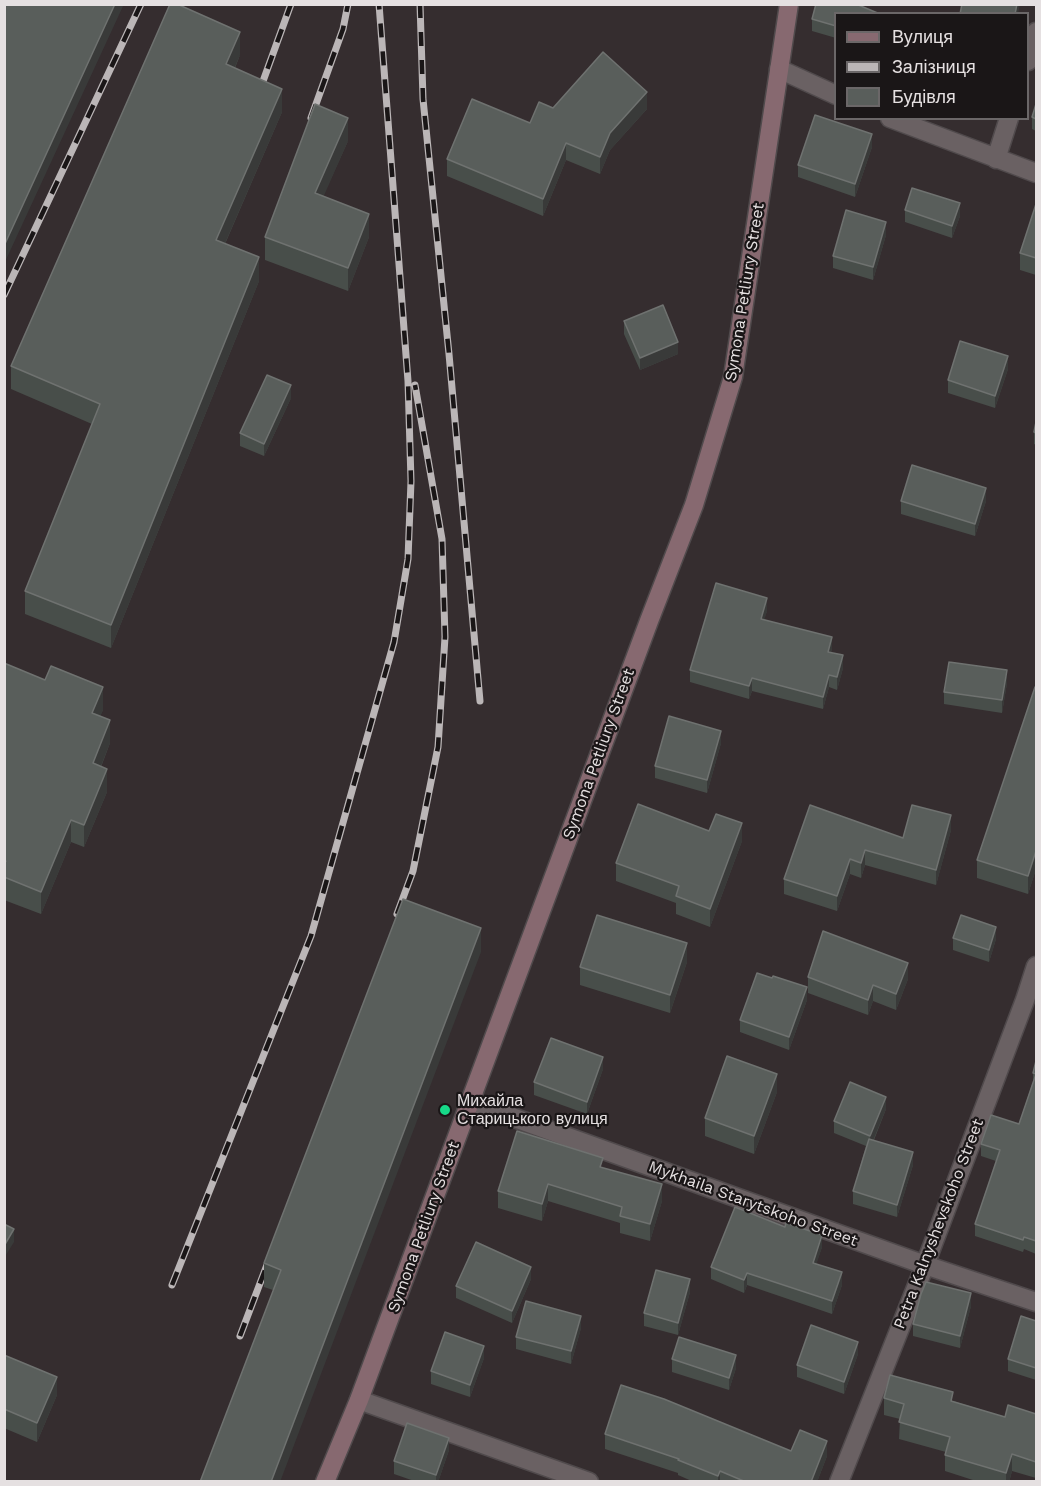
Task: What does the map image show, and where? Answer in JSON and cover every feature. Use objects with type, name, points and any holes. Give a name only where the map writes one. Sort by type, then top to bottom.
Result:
[{"type":"main road","name":"Symona Petliury Street","points":[[325,1482],[359,1400],[694,505],[733,377],[789,4]]},
{"type":"street","points":[[1029,56],[1036,32]]},
{"type":"street","points":[[779,69],[834,94]]},
{"type":"street","points":[[895,120],[1036,174]]},
{"type":"street","points":[[996,159],[1008,120]]},
{"type":"street","name":"Petra Kalnyshevskoho Street","points":[[839,1482],[1031,1002],[1036,966]]},
{"type":"street","name":"Mykhaila Starytskoho Street","points":[[470,1102],[925,1265],[1036,1302]]},
{"type":"street","points":[[359,1400],[589,1482]]},
{"type":"building","points":[[4,4],[115,4],[4,246]]},
{"type":"building","points":[[170,4],[177,4],[240,32],[226,64],[282,89],[216,240],[259,257],[111,625],[25,591],[100,404],[11,366]]},
{"type":"building","points":[[816,4],[856,4],[875,12],[834,12],[834,25],[812,19]]},
{"type":"building","points":[[962,4],[1017,4],[1015,12],[960,12]]},
{"type":"building","points":[[603,52],[647,92],[610,133],[600,157],[566,143],[543,199],[447,159],[472,99],[530,123],[539,102],[553,108]]},
{"type":"building","points":[[315,104],[348,118],[315,193],[369,214],[348,268],[265,237]]},
{"type":"building","points":[[1036,104],[1036,119],[1032,117]]},
{"type":"building","points":[[815,115],[872,134],[855,184],[798,165]]},
{"type":"building","points":[[912,188],[960,203],[952,226],[905,210]]},
{"type":"building","points":[[1036,204],[1036,258],[1020,253]]},
{"type":"building","points":[[846,210],[886,222],[873,267],[833,256]]},
{"type":"building","points":[[663,305],[678,342],[640,358],[624,321]]},
{"type":"building","points":[[960,341],[1008,356],[995,396],[948,380]]},
{"type":"building","points":[[267,375],[291,385],[264,444],[240,433]]},
{"type":"building","points":[[912,465],[986,488],[975,524],[901,501]]},
{"type":"building","points":[[716,583],[767,598],[761,619],[832,637],[828,652],[843,655],[837,677],[829,675],[823,697],[752,678],[749,686],[690,670]]},
{"type":"building","points":[[949,662],[1007,670],[1002,700],[944,692]]},
{"type":"building","points":[[4,663],[45,680],[51,666],[103,687],[92,713],[110,720],[93,763],[107,769],[84,825],[71,820],[41,892],[4,877],[6,861],[4,861]]},
{"type":"building","points":[[1035,687],[1036,851],[1028,876],[977,860]]},
{"type":"building","points":[[669,716],[721,731],[707,780],[655,766]]},
{"type":"building","points":[[638,804],[709,831],[716,814],[742,823],[710,909],[676,896],[679,886],[616,863]]},
{"type":"building","points":[[810,805],[903,838],[912,805],[951,815],[936,870],[865,850],[861,863],[850,859],[837,896],[784,879]]},
{"type":"building","points":[[403,899],[481,928],[271,1482],[200,1482],[281,1270],[264,1263]]},
{"type":"building","points":[[597,915],[687,943],[670,995],[580,967]]},
{"type":"building","points":[[961,915],[996,927],[989,950],[953,938]]},
{"type":"building","points":[[823,931],[908,963],[896,994],[873,985],[868,1000],[808,977]]},
{"type":"building","points":[[757,973],[807,987],[789,1037],[740,1020]]},
{"type":"building","points":[[551,1038],[603,1057],[587,1102],[534,1082]]},
{"type":"building","points":[[727,1056],[777,1074],[754,1136],[705,1118]]},
{"type":"building","points":[[1036,1074],[1036,1241],[1024,1237],[1023,1240],[975,1224],[1000,1150],[981,1144],[991,1115],[1019,1124]]},
{"type":"building","points":[[850,1082],[886,1097],[870,1136],[834,1121]]},
{"type":"building","points":[[517,1131],[603,1158],[600,1167],[662,1184],[650,1224],[620,1216],[622,1207],[548,1184],[542,1204],[498,1191]]},
{"type":"building","points":[[869,1139],[913,1152],[897,1205],[853,1191]]},
{"type":"building","points":[[735,1207],[785,1227],[786,1223],[822,1235],[813,1263],[842,1272],[832,1301],[747,1273],[744,1280],[711,1267]]},
{"type":"building","points":[[4,1224],[14,1229],[4,1246]]},
{"type":"building","points":[[476,1242],[531,1267],[512,1311],[456,1286]]},
{"type":"building","points":[[656,1270],[690,1279],[678,1323],[644,1313]]},
{"type":"building","points":[[926,1282],[971,1293],[960,1336],[913,1324]]},
{"type":"building","points":[[526,1301],[581,1316],[571,1351],[516,1337]]},
{"type":"building","points":[[1021,1316],[1036,1321],[1036,1368],[1008,1359]]},
{"type":"building","points":[[811,1325],[858,1342],[844,1382],[797,1365]]},
{"type":"building","points":[[445,1332],[484,1346],[470,1385],[431,1371]]},
{"type":"building","points":[[679,1337],[736,1355],[729,1378],[672,1359]]},
{"type":"building","points":[[4,1355],[57,1377],[37,1423],[4,1409]]},
{"type":"building","points":[[890,1375],[953,1392],[951,1401],[1005,1417],[1008,1405],[1036,1414],[1036,1462],[1012,1454],[1006,1473],[945,1455],[950,1437],[899,1422],[904,1404],[884,1398]]},
{"type":"building","points":[[621,1385],[664,1399],[791,1451],[800,1430],[827,1441],[811,1482],[746,1482],[720,1471],[718,1476],[679,1459],[605,1434]]},
{"type":"building","points":[[407,1423],[449,1438],[436,1475],[394,1461]]},
{"type":"railway","points":[[4,295],[141,4]]},
{"type":"railway","points":[[258,95],[291,4]]},
{"type":"railway","points":[[311,118],[343,29],[348,4]]},
{"type":"railway","points":[[172,1285],[311,936],[394,642],[408,559],[411,481],[408,381],[379,4]]},
{"type":"railway","points":[[420,4],[423,99],[449,354],[480,701]]},
{"type":"railway","points":[[397,914],[413,871],[438,747],[445,637],[442,539],[415,385]]},
{"type":"railway","points":[[240,1336],[270,1257]]},
{"type":"place","name":"Михайла Старицького вулиця","points":[[445,1110]]}]
